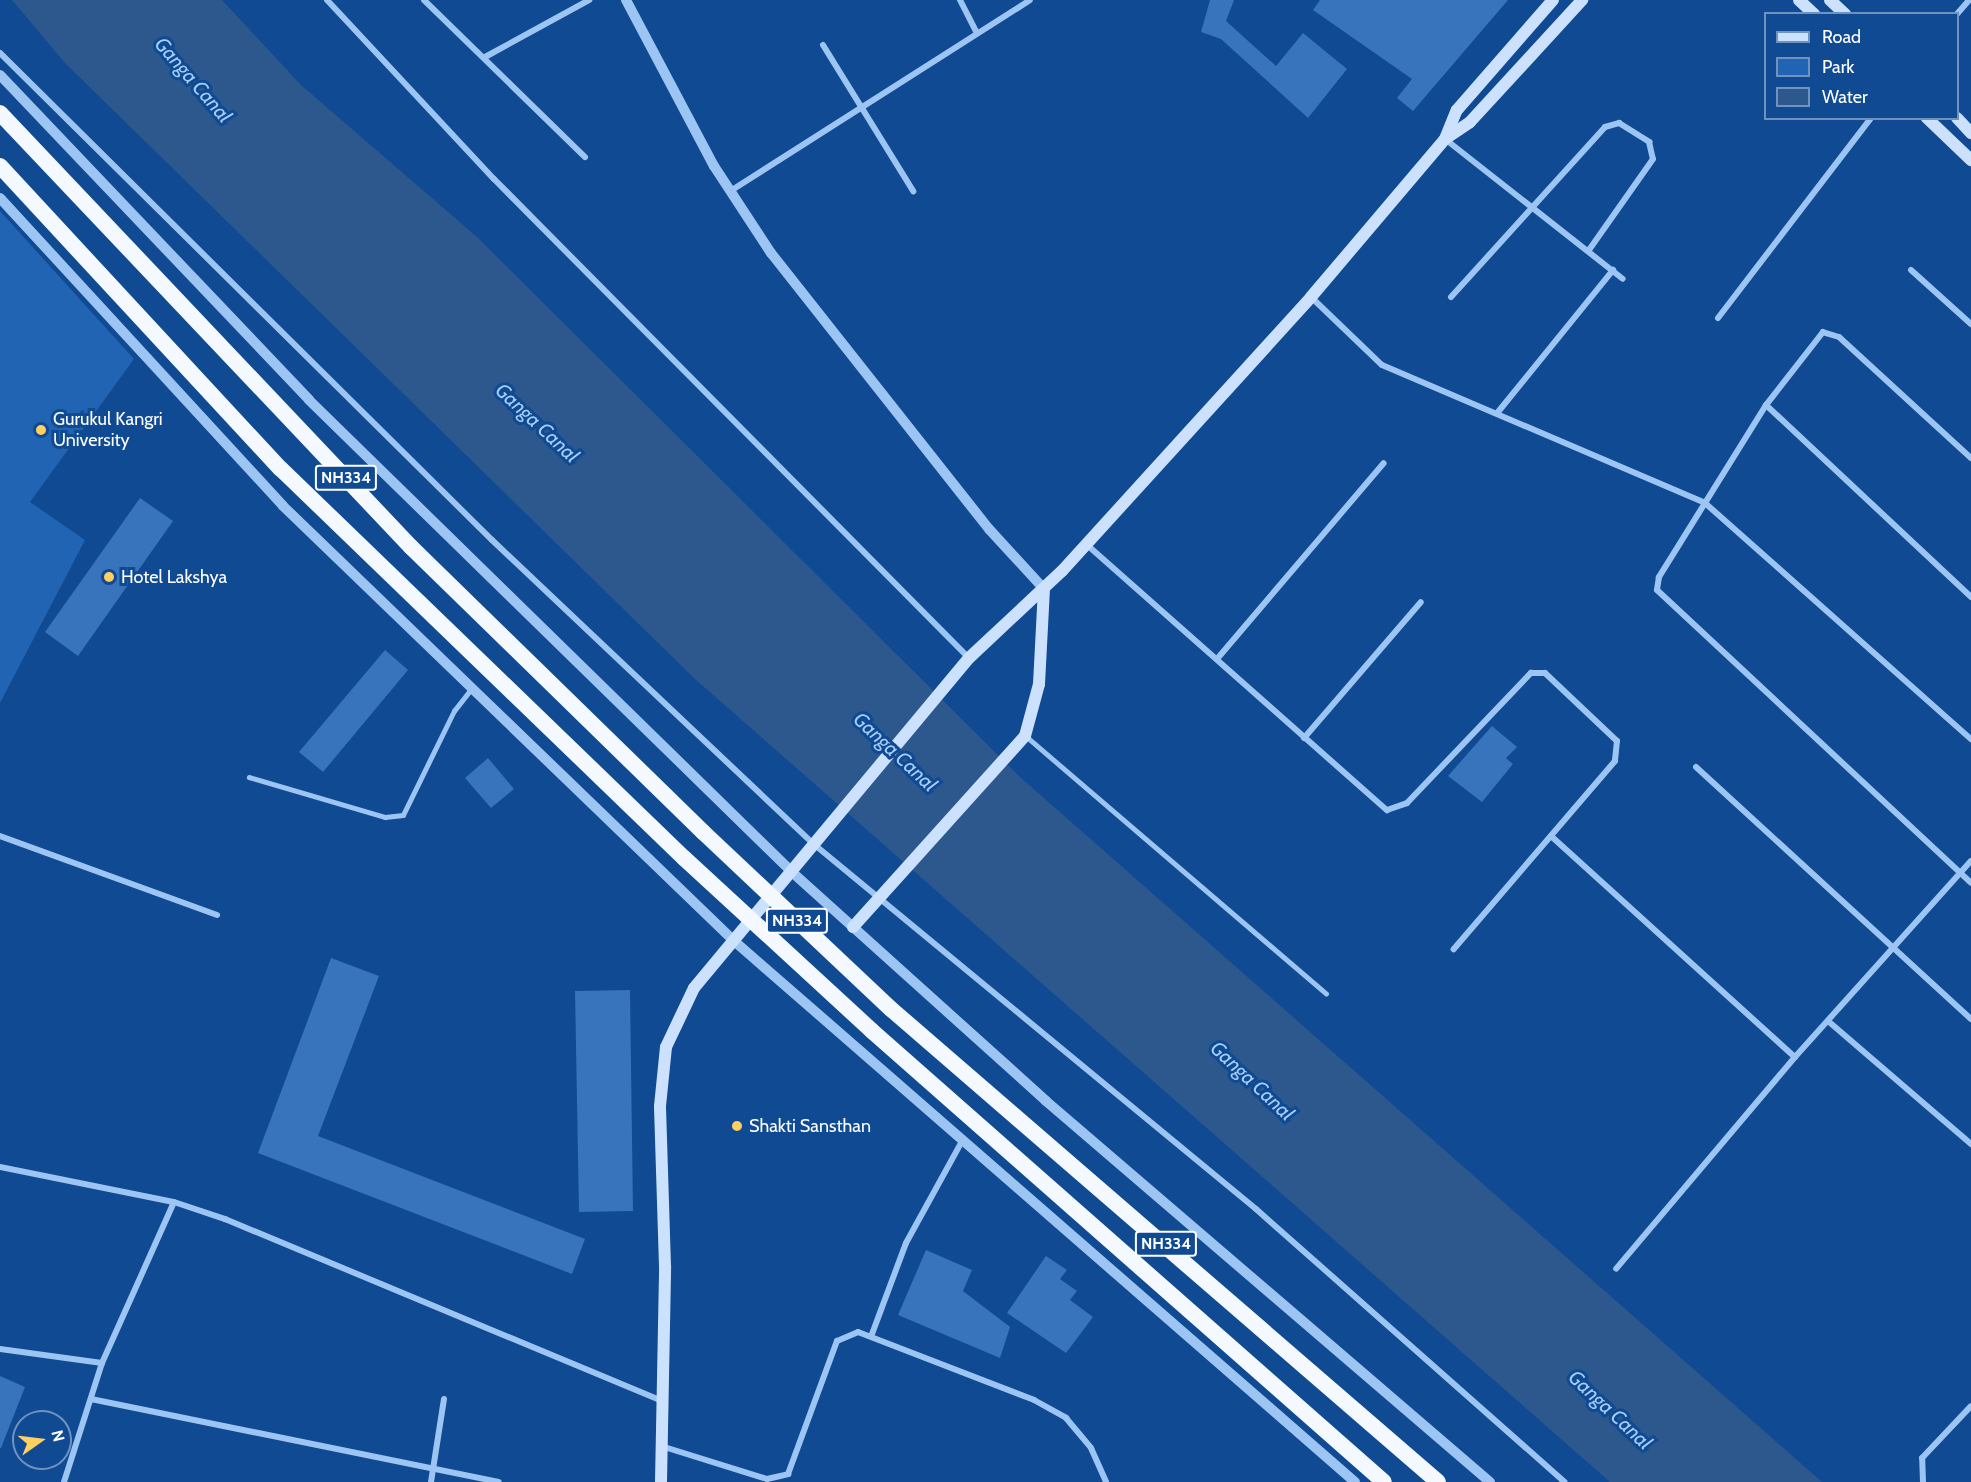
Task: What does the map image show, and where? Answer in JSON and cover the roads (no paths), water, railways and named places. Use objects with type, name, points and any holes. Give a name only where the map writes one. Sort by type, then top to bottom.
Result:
[{"type":"highway","name":"NH334","points":[[0,113],[411,547],[703,832],[891,1009],[1438,1482]]},
{"type":"highway","name":"NH334","points":[[0,166],[281,469],[684,858],[872,1031],[1384,1482]]},
{"type":"main road","points":[[1445,139],[1457,110],[1553,0]]},
{"type":"main road","points":[[660,1482],[665,1266],[660,1106],[666,1047],[694,988],[834,825],[969,658],[1044,589],[1086,544],[1311,297],[1445,139],[1470,122],[1582,0]]},
{"type":"main road","points":[[1799,0],[1812,12]]},
{"type":"main road","points":[[1830,0],[1843,12]]},
{"type":"main road","points":[[1929,120],[1971,160]]},
{"type":"main road","points":[[1959,120],[1971,133]]},
{"type":"main road","points":[[853,927],[896,885],[1024,736],[1039,684],[1044,589]]},
{"type":"street","points":[[327,0],[494,179],[969,658]]},
{"type":"street","points":[[424,0],[585,157]]},
{"type":"street","points":[[484,57],[589,0]]},
{"type":"street","points":[[626,0],[662,73],[732,190],[816,316],[1044,589]]},
{"type":"street","points":[[960,0],[977,33]]},
{"type":"street","points":[[732,190],[1030,0]]},
{"type":"street","points":[[1959,12],[1969,0]]},
{"type":"street","points":[[823,45],[858,108],[913,191]]},
{"type":"street","points":[[0,53],[492,540],[816,846],[879,901],[1256,1209],[1565,1482]]},
{"type":"street","points":[[0,75],[309,400],[793,873],[1046,1101],[1490,1482]]},
{"type":"street","points":[[1718,318],[1869,120]]},
{"type":"street","points":[[1451,297],[1536,209],[1605,128],[1619,123],[1649,142],[1650,168],[1589,250]]},
{"type":"street","points":[[1445,139],[1623,279]]},
{"type":"street","points":[[0,198],[283,506],[733,940],[1355,1482]]},
{"type":"street","points":[[1498,412],[1613,270]]},
{"type":"street","points":[[1911,270],[1971,324]]},
{"type":"street","points":[[1311,297],[1382,365],[1498,412],[1705,502],[1971,739]]},
{"type":"street","points":[[1971,458],[1832,332],[1813,341],[1766,405],[1659,577],[1662,600],[1971,883]]},
{"type":"street","points":[[1766,405],[1971,597]]},
{"type":"street","points":[[1217,659],[1384,464]]},
{"type":"street","points":[[1086,544],[1379,806],[1397,808],[1531,673],[1545,673],[1620,747],[1615,761],[1454,949]]},
{"type":"street","points":[[1304,738],[1421,602]]},
{"type":"street","points":[[1696,767],[1971,1019]]},
{"type":"street","points":[[0,836],[217,915]]},
{"type":"street","points":[[1551,836],[1795,1056]]},
{"type":"street","points":[[1616,1269],[1795,1056],[1971,861]]},
{"type":"street","points":[[1828,1021],[1971,1144]]},
{"type":"street","points":[[872,1334],[906,1243],[962,1141]]},
{"type":"street","points":[[0,1167],[174,1202],[290,1244],[662,1401]]},
{"type":"street","points":[[64,1482],[102,1363],[174,1202]]},
{"type":"street","points":[[661,1446],[767,1479],[788,1474],[837,1341],[846,1334],[872,1334],[1034,1400],[1066,1419],[1091,1448],[1106,1482]]},
{"type":"street","points":[[0,1349],[102,1363]]},
{"type":"street","points":[[91,1399],[499,1482]]},
{"type":"street","points":[[431,1482],[444,1399]]},
{"type":"street","points":[[1923,1482],[1922,1458],[1971,1406]]},
{"type":"lane","points":[[249,777],[385,817],[403,815],[454,711],[472,688]]},
{"type":"lane","points":[[1024,736],[1326,993]]},
{"type":"water","name":"Ganga Canal","points":[[12,0],[222,0],[301,85],[477,237],[1020,777],[1822,1482],[1610,1482],[695,679],[65,63]]},
{"type":"place","name":"Gurukul Kangri University","points":[[41,430]]},
{"type":"place","name":"Hotel Lakshya","points":[[109,577]]},
{"type":"place","name":"Shakti Sansthan","points":[[737,1126]]}]
